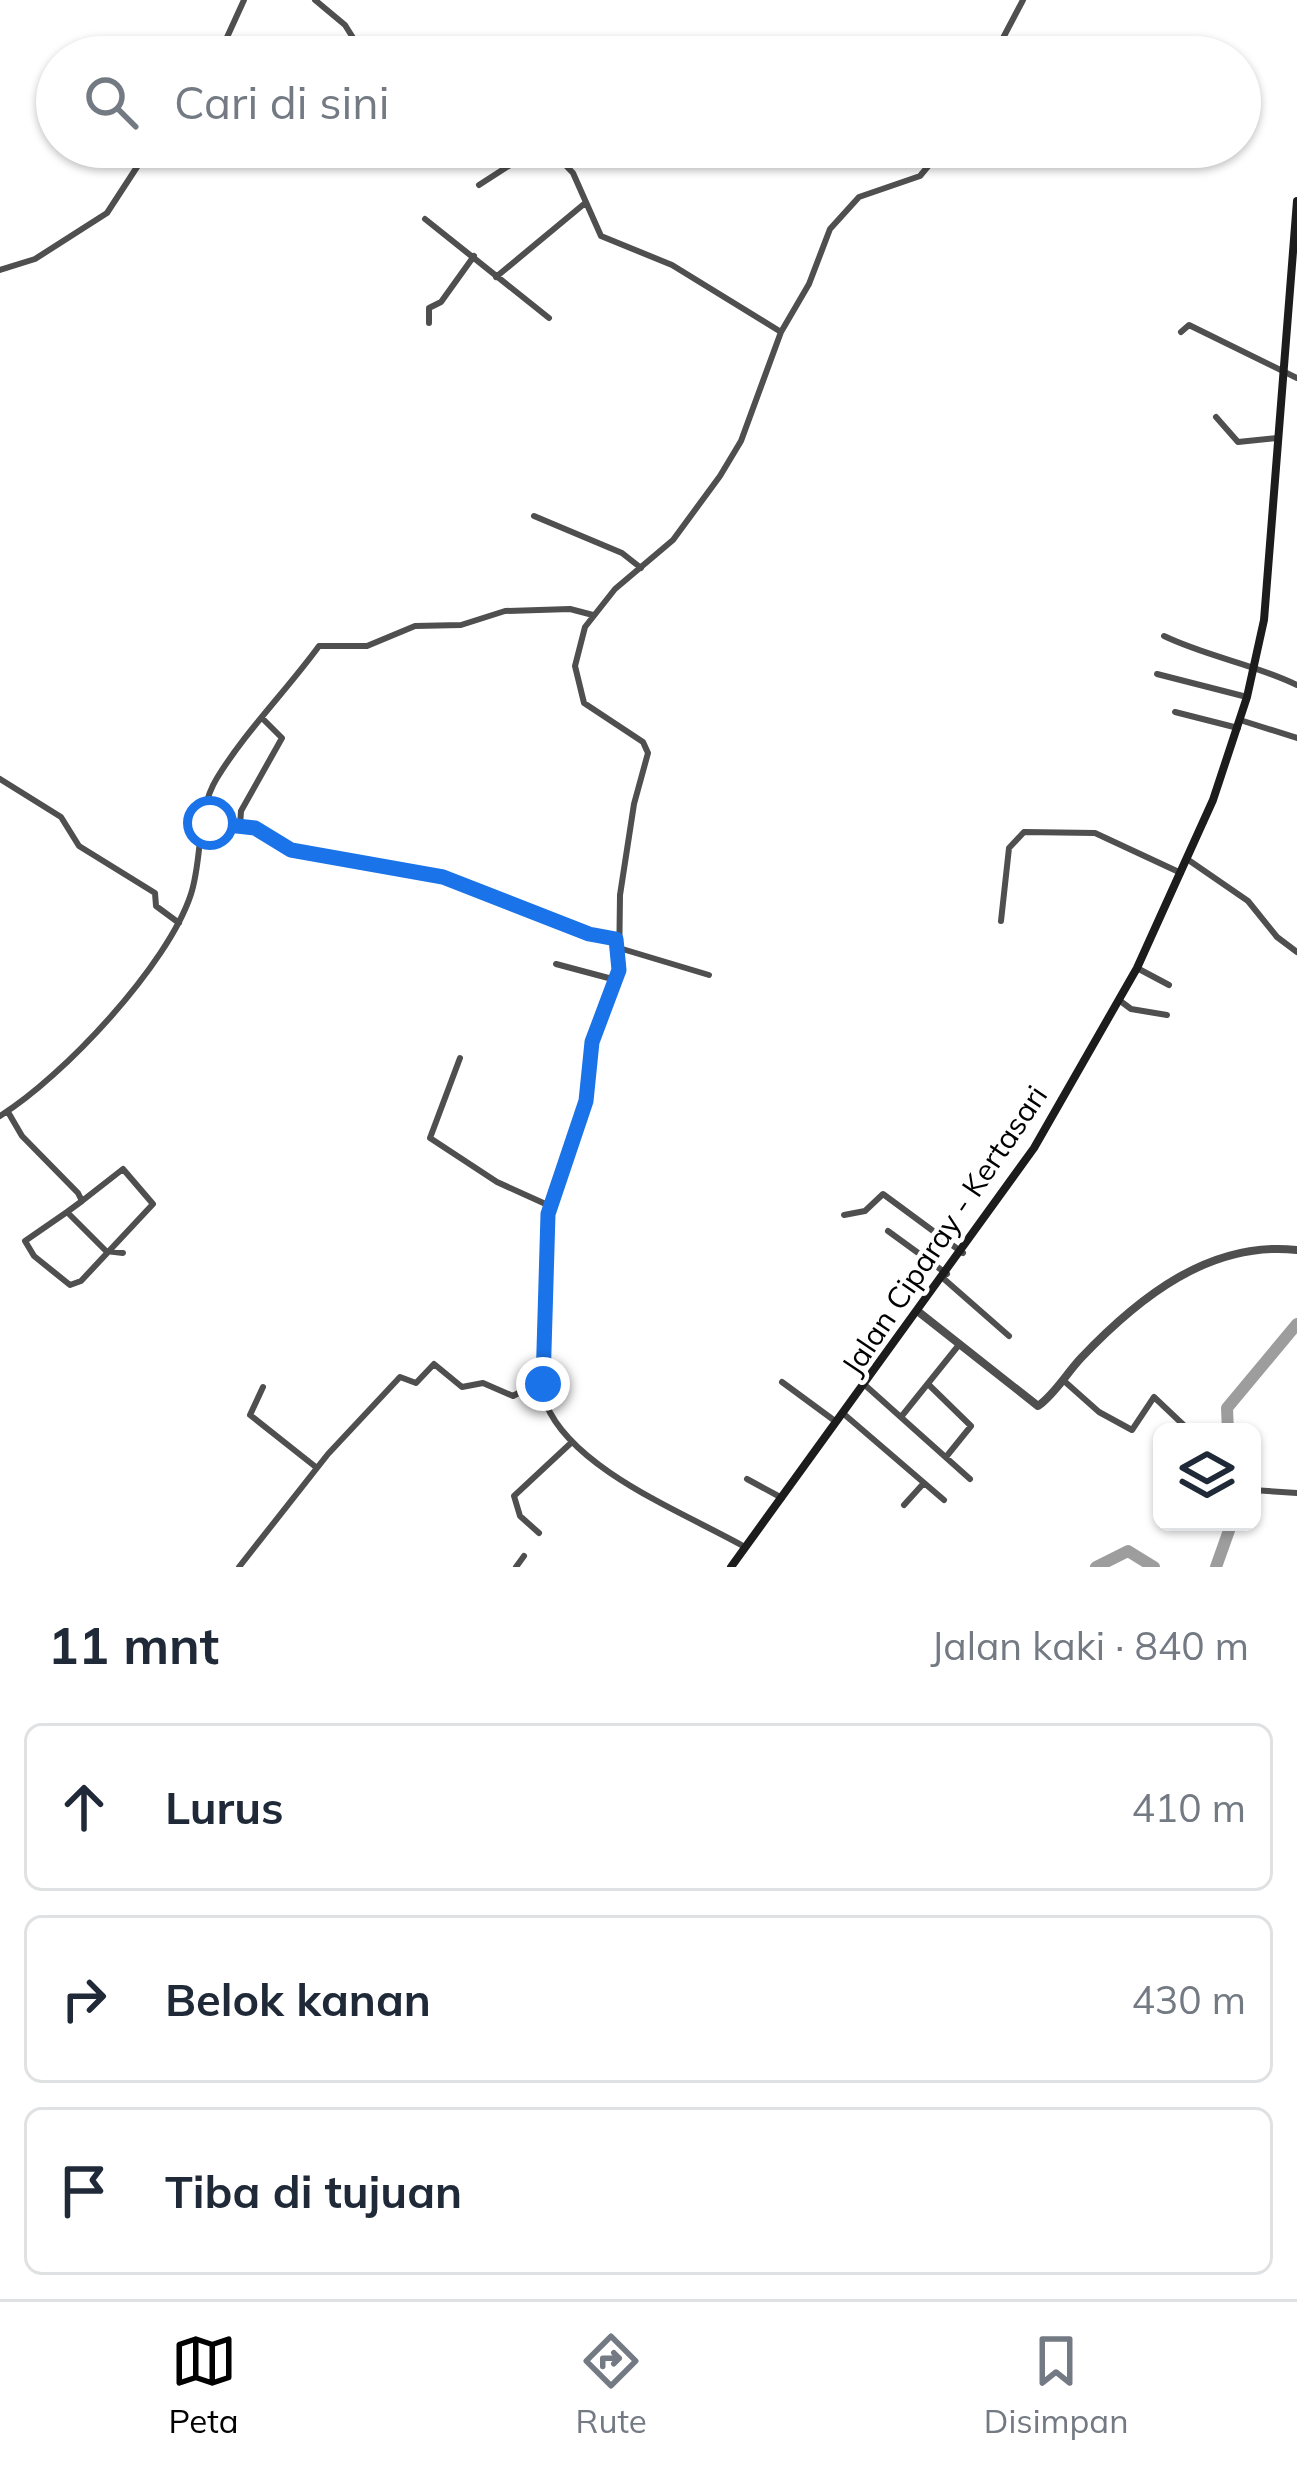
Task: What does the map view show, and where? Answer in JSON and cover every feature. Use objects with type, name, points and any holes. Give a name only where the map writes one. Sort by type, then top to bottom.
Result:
[{"type":"main road","name":"Jalan Ciparay - Kertasari","points":[[731,1567],[920,1313],[1034,1148],[1137,968],[1187,859],[1239,724],[1256,665],[1297,201]]},
{"type":"street","points":[[228,36],[244,0]]},
{"type":"street","points":[[315,0],[352,36]]},
{"type":"street","points":[[1004,36],[1023,0]]},
{"type":"street","points":[[0,269],[35,259],[107,213],[136,168]]},
{"type":"street","points":[[479,185],[505,168]]},
{"type":"street","points":[[568,168],[601,236],[672,265],[781,332]]},
{"type":"street","points":[[745,1547],[596,1464],[550,1416],[542,1380],[550,1206],[586,1101],[592,1042],[616,980],[634,804],[648,753],[643,742],[594,713],[577,690],[575,666],[593,615],[690,521],[730,458],[781,332],[842,210],[877,188],[912,181],[924,168]]},
{"type":"street","points":[[496,277],[584,204]]},
{"type":"street","points":[[425,220],[549,318]]},
{"type":"street","points":[[429,323],[429,308],[441,302],[474,256]]},
{"type":"street","points":[[1180,332],[1186,324],[1297,378]]},
{"type":"street","points":[[1216,417],[1238,442],[1277,437]]},
{"type":"street","points":[[534,516],[622,553],[640,568]]},
{"type":"street","points":[[82,1202],[54,1164],[4,1114],[59,1072],[94,1034],[179,923],[193,886],[217,778],[322,645],[367,646],[415,626],[461,625],[505,611],[570,609],[593,615]]},
{"type":"street","points":[[1164,636],[1202,652],[1256,665],[1297,685]]},
{"type":"street","points":[[1156,674],[1246,697]]},
{"type":"street","points":[[1175,712],[1297,738]]},
{"type":"street","points":[[239,826],[242,811],[283,737],[264,720]]},
{"type":"street","points":[[0,779],[61,817],[80,846],[155,893],[157,906],[179,923]]},
{"type":"street","points":[[205,820],[259,830],[291,850],[443,877],[709,974]]},
{"type":"street","points":[[1000,921],[1009,848],[1024,832],[1095,833],[1181,873]]},
{"type":"street","points":[[1187,859],[1254,906],[1277,938],[1297,952]]},
{"type":"street","points":[[556,964],[616,980]]},
{"type":"street","points":[[1137,968],[1169,985]]},
{"type":"street","points":[[1120,1000],[1131,1009],[1167,1015]]},
{"type":"street","points":[[460,1058],[430,1138],[497,1182],[550,1206]]},
{"type":"street","points":[[123,1169],[153,1201],[81,1281],[70,1285],[34,1256],[25,1241],[82,1202],[123,1169]]},
{"type":"street","points":[[844,1215],[865,1210],[883,1194],[963,1253]]},
{"type":"street","points":[[67,1212],[106,1251],[123,1253]]},
{"type":"street","points":[[888,1231],[1009,1336]]},
{"type":"street","points":[[920,1313],[1031,1406],[1041,1406],[1125,1318],[1190,1270],[1253,1249],[1297,1250]]},
{"type":"street","points":[[901,1417],[958,1346]]},
{"type":"street","points":[[239,1567],[317,1468],[401,1376],[414,1384],[434,1364],[460,1386],[483,1383],[513,1396],[542,1380]]},
{"type":"street","points":[[1063,1380],[1100,1412],[1132,1430],[1154,1397],[1181,1423]]},
{"type":"street","points":[[782,1382],[842,1419],[944,1500]]},
{"type":"street","points":[[928,1384],[971,1424],[946,1456]]},
{"type":"street","points":[[866,1386],[970,1479]]},
{"type":"street","points":[[263,1387],[250,1415],[317,1468]]},
{"type":"street","points":[[539,1533],[520,1516],[514,1496],[572,1442]]},
{"type":"street","points":[[747,1479],[782,1498]]},
{"type":"street","points":[[904,1505],[922,1484]]},
{"type":"street","points":[[1261,1491],[1297,1493]]},
{"type":"street","points":[[516,1567],[524,1556]]},
{"type":"waterway","points":[[1228,1423],[1227,1408],[1297,1324]]},
{"type":"waterway","points":[[1216,1567],[1229,1531]]},
{"type":"waterway","points":[[1096,1567],[1128,1551],[1154,1567]]},
{"type":"route","points":[[210,823],[255,828],[281,848],[443,877],[589,934],[616,939],[619,970],[592,1042],[586,1101],[546,1224],[543,1384]]}]
